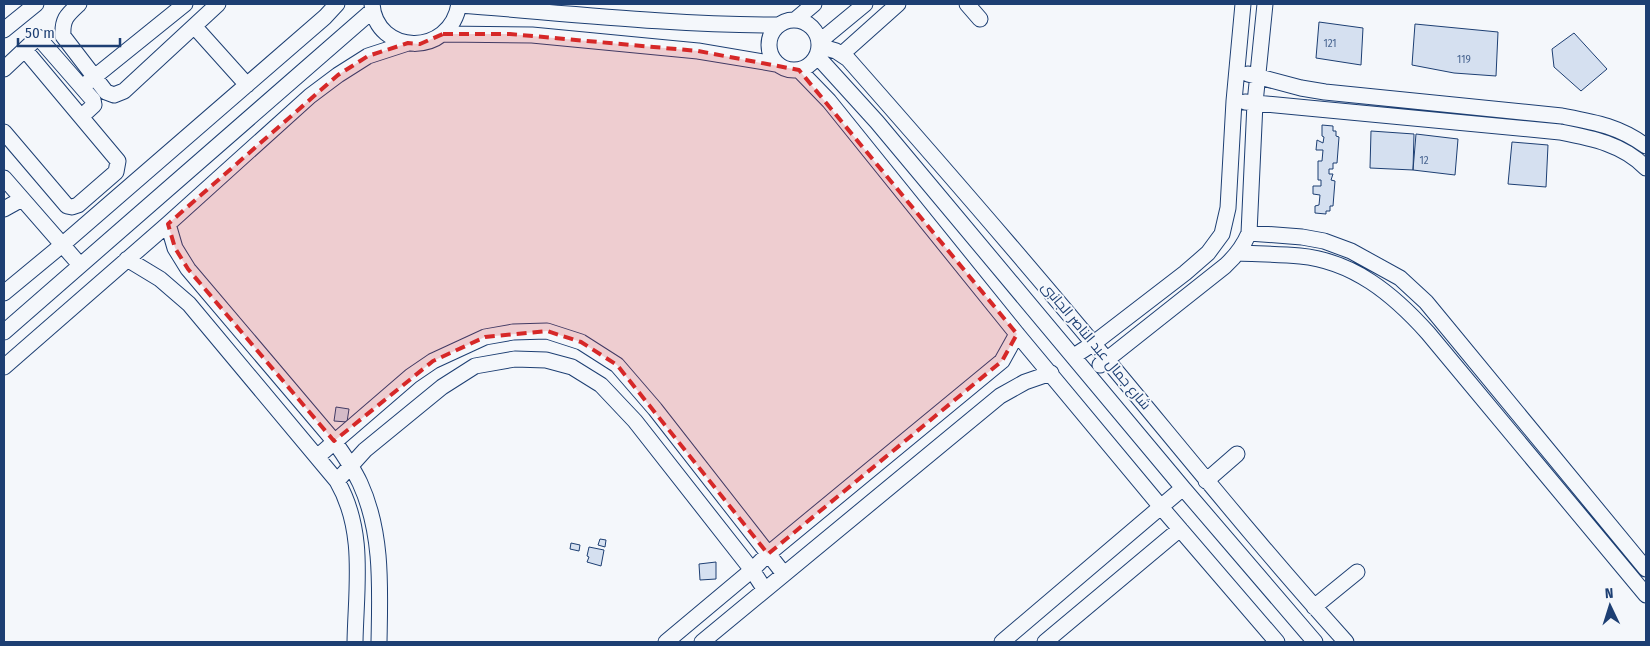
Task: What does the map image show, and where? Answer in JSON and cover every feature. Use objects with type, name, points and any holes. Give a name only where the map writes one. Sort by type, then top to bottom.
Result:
[{"type":"street","points":[[4,30],[36,4]]},
{"type":"street","points":[[79,4],[68,14],[62,24],[63,36],[106,92],[114,95],[124,90],[218,4]]},
{"type":"street","points":[[82,87],[186,4]]},
{"type":"street","points":[[4,293],[247,85],[325,17],[337,4]]},
{"type":"street","points":[[4,332],[372,7],[377,22],[385,32],[396,39],[420,44],[432,41],[451,26],[457,16],[459,4],[653,21],[778,25]]},
{"type":"street","points":[[795,20],[814,4]]},
{"type":"street","points":[[443,34],[532,35],[698,51],[776,64],[783,68],[799,70],[806,67],[819,48],[865,4]]},
{"type":"street","points":[[842,54],[898,4]]},
{"type":"street","points":[[967,4],[980,19]]},
{"type":"street","points":[[1074,356],[1094,343],[1185,273],[1208,252],[1222,234],[1228,208],[1234,101],[1243,4]]},
{"type":"street","points":[[1088,373],[1225,266],[1238,253],[1249,233],[1255,103],[1264,4]]},
{"type":"street","points":[[776,64],[768,48],[772,31],[786,21],[795,20],[811,26],[817,34],[819,48],[878,122],[1183,488],[1315,642]]},
{"type":"street","points":[[194,26],[247,85]]},
{"type":"street","points":[[4,69],[38,37],[94,100],[94,105],[81,117]]},
{"type":"street","points":[[4,367],[168,224],[310,96],[368,56],[408,43]]},
{"type":"street","name":"شارع جمال عبد الناصر الجانبى","points":[[819,48],[842,54],[964,190],[1094,343],[1206,480],[1311,604],[1346,642]]},
{"type":"street","points":[[4,132],[68,206],[78,205],[116,172],[118,166],[118,161],[25,50]]},
{"type":"street","points":[[799,70],[829,101],[1017,334],[1161,507],[1277,642]]},
{"type":"street","points":[[1237,70],[1257,77],[1325,92],[1562,116],[1584,120],[1608,125],[1632,136],[1646,146]]},
{"type":"street","points":[[1234,101],[1560,132],[1603,141],[1626,152],[1646,168]]},
{"type":"street","points":[[4,178],[80,265]]},
{"type":"street","points":[[4,209],[22,199]]},
{"type":"street","points":[[168,224],[175,248],[188,269],[334,441],[351,466],[367,502],[376,538],[379,575],[379,642]]},
{"type":"street","points":[[1249,233],[1302,237],[1324,241],[1351,251],[1400,278],[1426,302],[1646,569]]},
{"type":"street","points":[[1238,253],[1300,256],[1323,260],[1371,280],[1391,296],[1410,313],[1494,411],[1646,596]]},
{"type":"street","points":[[127,259],[160,279],[189,304],[337,481],[350,509],[357,541],[355,642]]},
{"type":"street","points":[[317,457],[411,376],[433,361],[485,337],[513,332],[547,331],[581,342],[616,366],[655,410],[784,574]]},
{"type":"street","points":[[666,642],[752,570],[768,554],[1002,361],[1017,334]]},
{"type":"street","points":[[337,481],[365,450],[442,387],[476,366],[515,359],[546,360],[572,368],[601,385],[635,421],[766,590]]},
{"type":"street","points":[[702,642],[1000,396],[1025,382],[1050,373]]},
{"type":"street","points":[[1494,411],[1506,400]]},
{"type":"street","points":[[1206,480],[1237,454]]},
{"type":"street","points":[[1002,642],[1183,488]]},
{"type":"street","points":[[1045,642],[1180,529]]},
{"type":"street","points":[[1602,542],[1616,531]]},
{"type":"street","points":[[1292,616],[1357,572]]},
{"type":"highlighted area","points":[[443,34],[510,34],[698,51],[799,70],[1017,334],[1002,361],[768,554],[617,365],[581,342],[547,331],[485,337],[433,361],[334,441],[188,269],[175,248],[168,224],[338,75],[368,56],[408,43],[420,44]]},
{"type":"building","points":[[1319,22],[1363,28],[1361,65],[1316,58]]},
{"type":"building","points":[[1415,24],[1498,32],[1496,76],[1454,73],[1412,65]]},
{"type":"building","points":[[1574,33],[1607,69],[1581,91],[1554,67],[1552,49]]},
{"type":"building","points":[[1322,125],[1333,126],[1333,131],[1336,131],[1336,136],[1339,137],[1337,163],[1333,163],[1333,169],[1329,169],[1329,174],[1333,174],[1331,180],[1335,181],[1333,206],[1330,206],[1330,211],[1326,211],[1326,214],[1315,213],[1315,206],[1319,205],[1320,195],[1313,194],[1313,186],[1321,186],[1321,180],[1318,180],[1318,161],[1322,161],[1323,150],[1316,150],[1317,140],[1323,143]]},
{"type":"building","points":[[1371,131],[1414,134],[1413,170],[1370,168]]},
{"type":"building","points":[[1416,134],[1458,139],[1455,175],[1413,170]]},
{"type":"building","points":[[1512,142],[1548,145],[1546,187],[1508,184]]},
{"type":"building","points":[[336,407],[349,409],[347,422],[334,421]]},
{"type":"building","points":[[600,539],[606,540],[605,547],[598,545]]},
{"type":"building","points":[[571,543],[580,545],[579,551],[570,549]]},
{"type":"building","points":[[589,547],[604,550],[601,566],[587,562]]},
{"type":"building","points":[[716,562],[716,579],[700,580],[699,564]]}]
